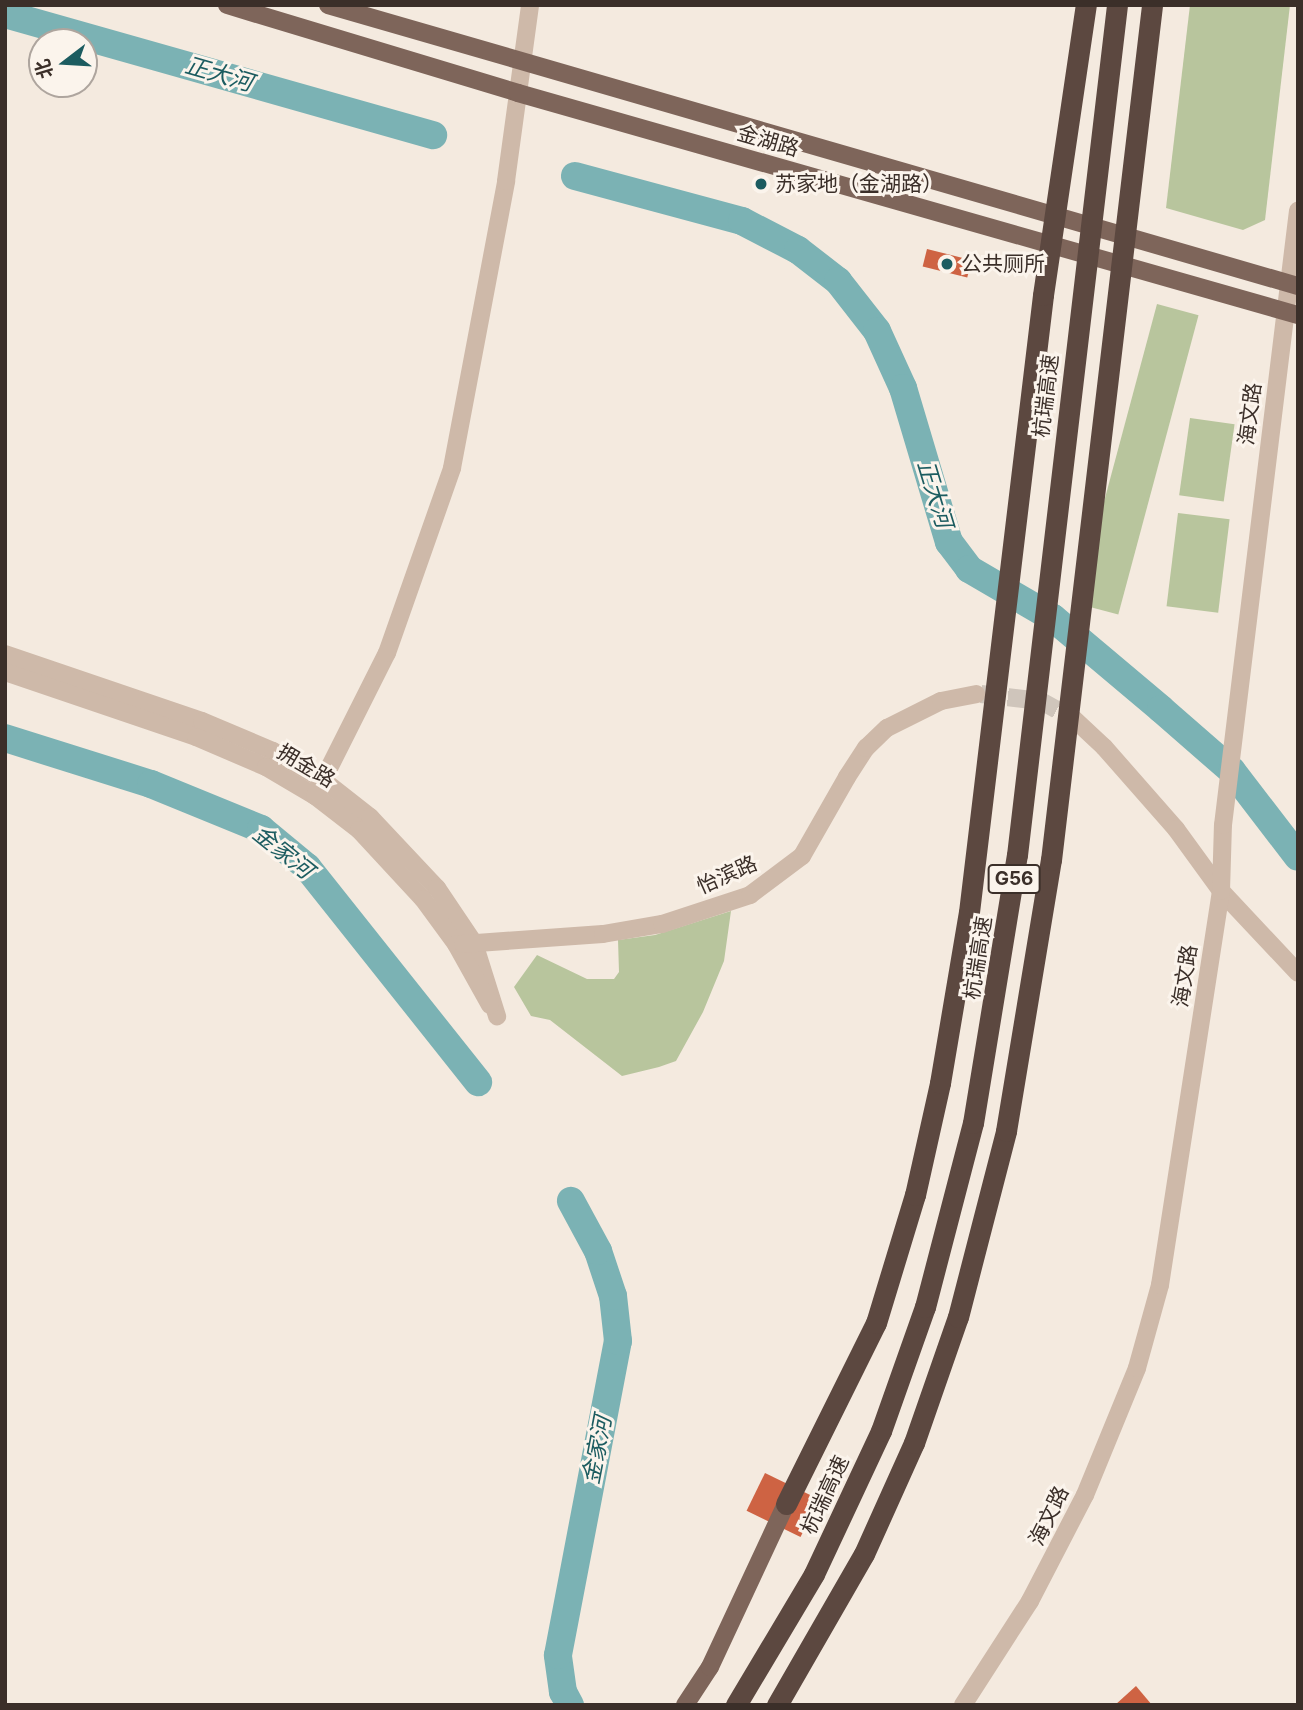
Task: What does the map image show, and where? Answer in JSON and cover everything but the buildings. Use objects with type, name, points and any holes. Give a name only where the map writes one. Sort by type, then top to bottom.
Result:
[{"type":"highway","points":[[786,1504],[864,1354],[901,1244],[949,1036],[983,807],[1045,282],[1086,5]]},
{"type":"highway","name":"杭瑞高速","points":[[736,1705],[814,1574],[881,1431],[928,1294],[973,1123],[1017,855],[1117,5]]},
{"type":"highway","name":"G56","points":[[778,1705],[864,1554],[914,1443],[958,1317],[1006,1131],[1050,872],[1152,5]]},
{"type":"main road","name":"金湖路","points":[[227,5],[518,93],[1292,313]]},
{"type":"main road","name":"金湖路","points":[[328,5],[524,65],[1293,285]]},
{"type":"main road","points":[[685,1705],[710,1667],[786,1504]]},
{"type":"street","points":[[5,654],[202,720],[273,751],[319,788],[387,653],[452,468],[506,181],[524,65],[530,5]]},
{"type":"street","name":"海文路","points":[[963,1705],[1062,1542],[1137,1368],[1174,1212],[1221,891],[1223,825],[1292,313],[1298,211]]},
{"type":"street","name":"拥金路","points":[[5,672],[196,737],[319,788],[465,944]]},
{"type":"street","name":"怡滨路","points":[[465,944],[603,934],[662,924],[750,895],[802,856],[846,777],[866,748],[887,728],[942,701],[976,694]]},
{"type":"street","points":[[1074,719],[1176,829],[1221,891],[1298,973]]},
{"type":"street","points":[[465,944],[497,1016]]},
{"type":"green space","points":[[1190,5],[1290,5],[1265,220],[1243,230],[1166,208]]},
{"type":"green space","points":[[1157,304],[1199,315],[1118,615],[1077,603]]},
{"type":"green space","points":[[1190,418],[1235,424],[1224,502],[1179,495]]},
{"type":"green space","points":[[1178,513],[1230,519],[1218,613],[1167,606]]},
{"type":"green space","points":[[731,911],[724,961],[703,1012],[676,1061],[659,1067],[622,1076],[550,1020],[531,1016],[514,987],[537,955],[587,979],[614,979],[619,972],[618,940],[655,935]]},
{"type":"waterway","name":"正大河","points":[[5,14],[433,135]]},
{"type":"waterway","name":"正大河","points":[[575,176],[742,221],[798,250],[838,281],[877,331],[903,388],[949,542],[969,569],[1053,618],[1232,771],[1298,857]]},
{"type":"waterway","name":"金家河","points":[[5,738],[151,784],[261,829],[307,867],[478,1082]]},
{"type":"waterway","name":"金家河","points":[[570,1705],[563,1692],[558,1655],[618,1341],[613,1296],[598,1251],[571,1201]]},
{"type":"tunnel","points":[[981,694],[1041,701],[1074,719]]},
{"type":"place","name":"苏家地（金湖路）","points":[[761,184]]},
{"type":"place","name":"公共厕所","points":[[947,264]]}]
